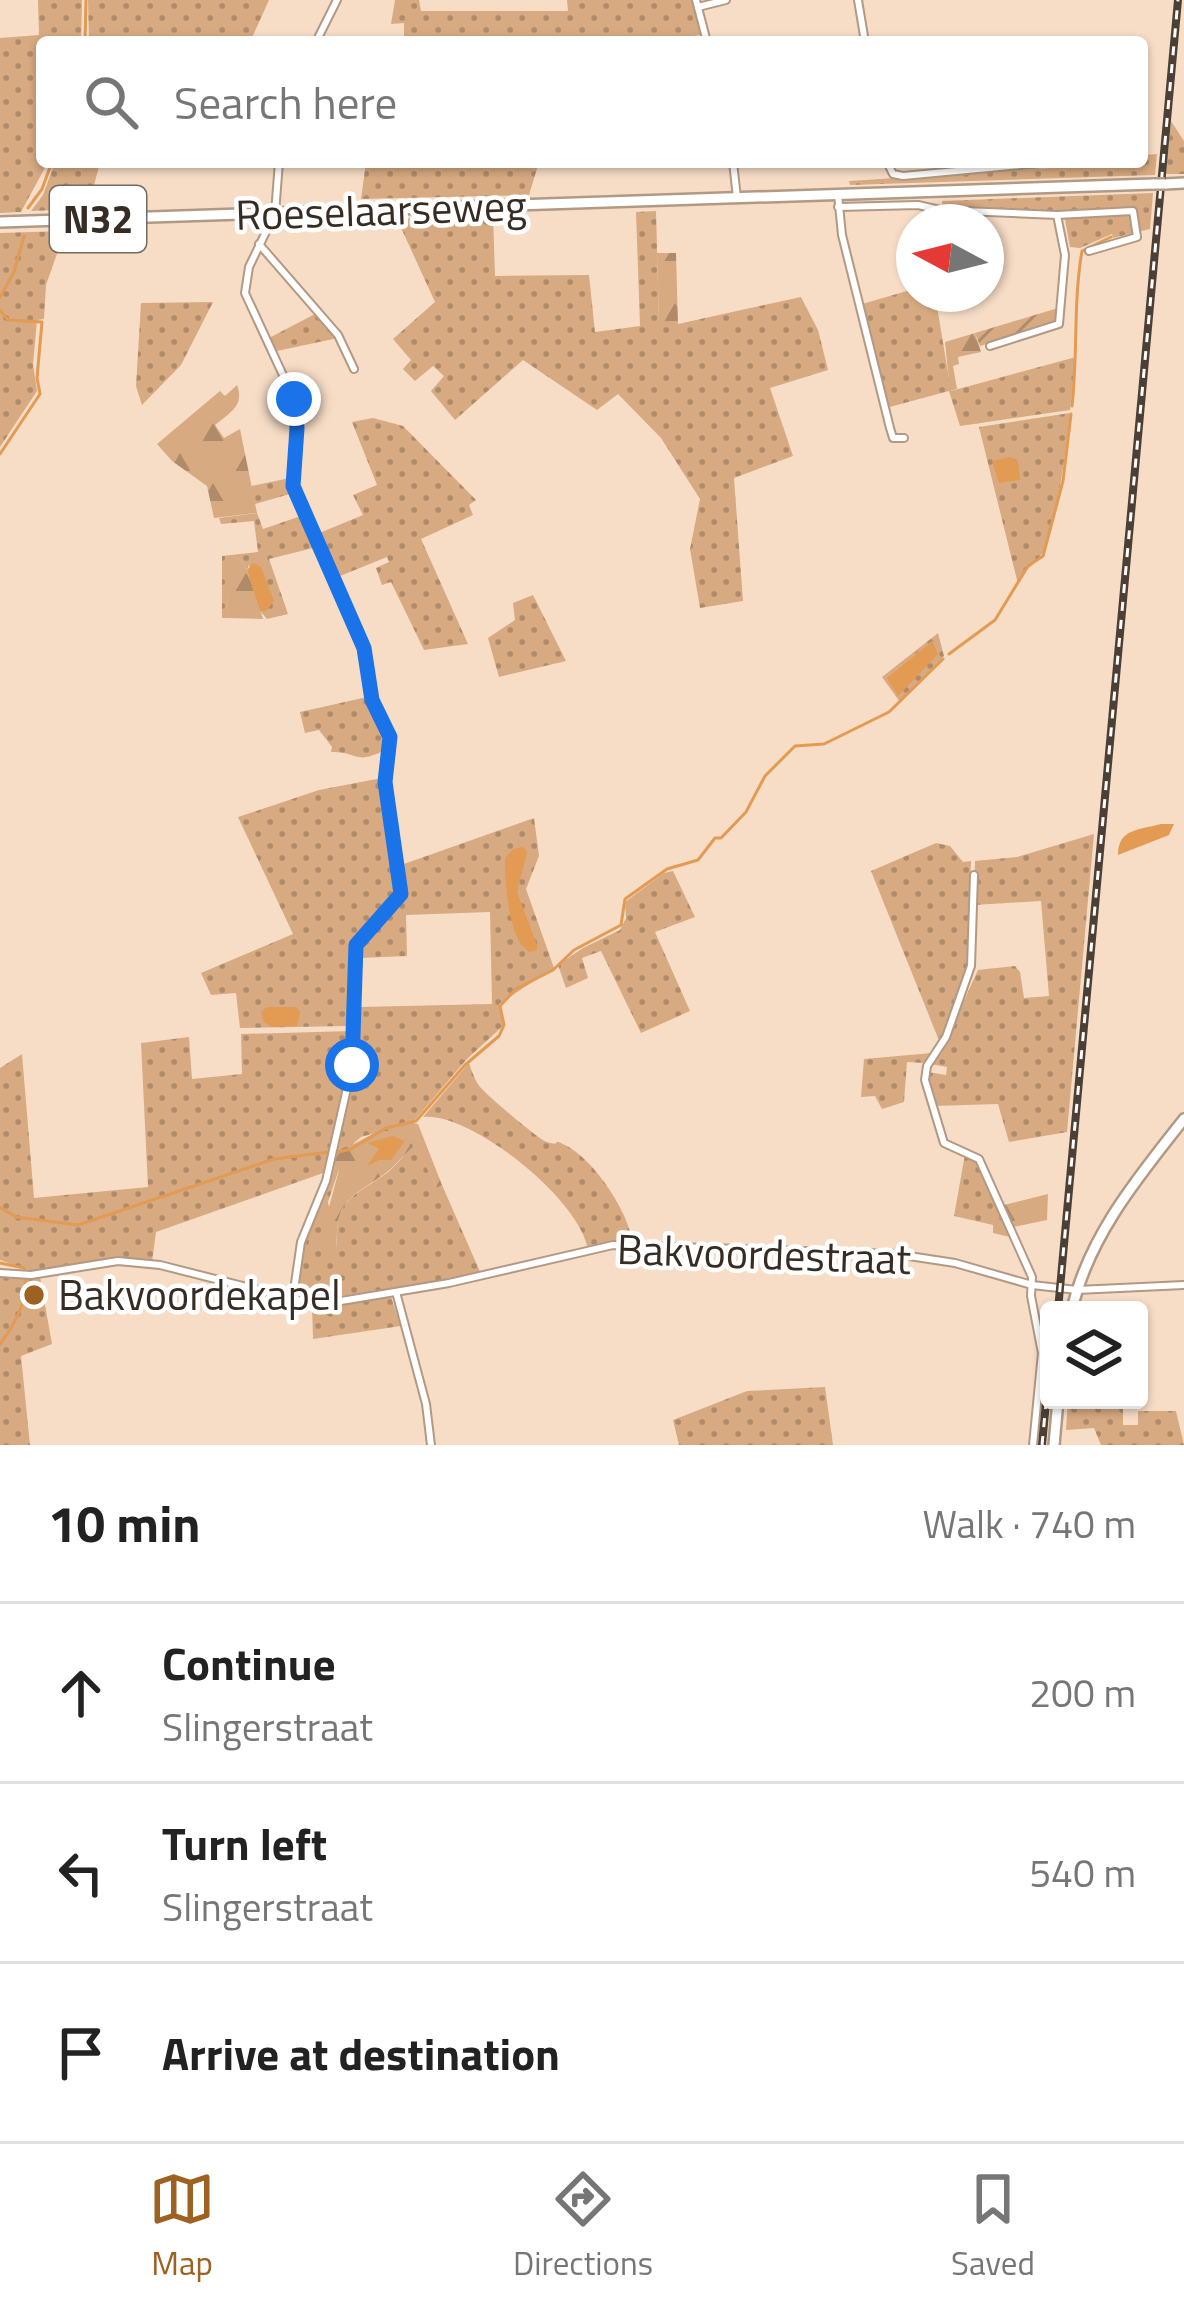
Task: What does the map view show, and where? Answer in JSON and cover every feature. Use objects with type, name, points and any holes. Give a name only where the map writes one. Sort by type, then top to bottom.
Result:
[{"type":"main road","name":"N32","points":[[838,201],[1184,183]]},
{"type":"main road","name":"Roeselaarseweg","points":[[0,222],[762,197],[838,201]]},
{"type":"main road","points":[[1077,1301],[1102,1237],[1129,1191],[1184,1119]]},
{"type":"main road","points":[[1057,1445],[1060,1409]]},
{"type":"street","points":[[319,36],[337,0]]},
{"type":"street","points":[[705,36],[697,3],[726,0]]},
{"type":"street","points":[[858,0],[865,36]]},
{"type":"street","points":[[279,168],[275,213],[245,281],[247,303],[294,399],[293,486],[364,648],[372,700],[390,737],[385,782],[402,882],[394,906],[356,945],[355,1053],[326,1181],[302,1242],[293,1298]]},
{"type":"street","points":[[734,168],[737,198]]},
{"type":"street","points":[[889,168],[892,174],[903,176],[989,168]]},
{"type":"street","points":[[904,438],[893,438],[890,428],[838,201],[1057,215],[1133,211],[1138,239],[1090,251]]},
{"type":"street","points":[[990,346],[1059,324],[1065,254],[1057,215]]},
{"type":"street","points":[[259,244],[338,335],[354,370]]},
{"type":"street","points":[[974,875],[971,966],[946,1037],[927,1066],[926,1080],[944,1143],[979,1159],[997,1191],[1032,1285],[1042,1353],[1033,1445]]},
{"type":"street","name":"Bakvoordestraat","points":[[0,1273],[32,1274],[118,1261],[160,1265],[293,1298],[335,1301],[449,1283],[613,1245],[896,1254],[955,1263],[1032,1285],[1080,1290],[1184,1285]]},
{"type":"street","points":[[396,1292],[426,1404],[431,1445]]},
{"type":"green space","points":[[38,0],[82,0],[81,36],[36,36],[36,168],[45,168],[21,212],[0,213],[0,38],[39,35]]},
{"type":"green space","points":[[88,0],[269,0],[253,36],[89,36]]},
{"type":"green space","points":[[395,0],[419,0],[421,11],[568,11],[567,0],[692,0],[701,35],[404,36],[404,23],[391,24]]},
{"type":"green space","points":[[1171,121],[1184,141],[1184,174],[1166,174]]},
{"type":"green space","points":[[1157,154],[1155,175],[850,185],[849,181],[1049,168],[1148,168],[1148,155]]},
{"type":"green space","points":[[53,168],[98,168],[88,209],[31,211]]},
{"type":"green space","points":[[365,168],[537,168],[529,195],[361,199]]},
{"type":"green space","points":[[1153,193],[1150,229],[1113,238],[1112,234],[1080,248],[1070,247],[1064,214],[942,201]]},
{"type":"green space","points":[[656,211],[659,324],[801,297],[818,330],[828,370],[770,388],[793,456],[734,478],[743,601],[700,608],[690,549],[700,499],[661,438],[618,394],[597,410],[523,360],[455,420],[431,391],[444,376],[433,366],[415,381],[403,369],[411,360],[393,339],[435,302],[397,219],[493,216],[495,276],[589,275],[595,332],[640,326],[636,212]]},
{"type":"green space","points":[[65,231],[46,285],[44,319],[37,320],[33,364],[37,391],[0,447],[0,233]]},
{"type":"green space","points":[[657,253],[676,253],[678,324],[659,324]]},
{"type":"green space","points":[[896,294],[896,312],[938,312],[951,391],[1076,357],[1070,410],[960,426],[949,391],[886,408],[862,304]]},
{"type":"green space","points":[[213,302],[181,365],[142,405],[136,386],[141,303]]},
{"type":"green space","points":[[1058,308],[1056,324],[980,346],[975,333]]},
{"type":"green space","points":[[317,313],[338,338],[277,351],[269,338]]},
{"type":"green space","points":[[975,333],[981,352],[958,357],[959,364],[953,366],[957,389],[950,391],[945,342]]},
{"type":"green space","points":[[237,385],[238,403],[215,425],[224,438],[240,429],[257,513],[214,518],[207,486],[157,444],[220,391],[225,396]]},
{"type":"green space","points":[[1070,413],[1051,529],[1041,555],[1018,584],[979,427]]},
{"type":"green space","points":[[373,418],[403,426],[476,500],[469,505],[473,515],[421,539],[468,644],[424,650],[391,582],[382,585],[376,568],[389,562],[387,557],[335,578],[317,534],[363,515],[353,495],[377,485],[352,422]]},
{"type":"green space","points":[[290,478],[290,494],[255,504],[251,486]]},
{"type":"green space","points":[[257,513],[263,529],[301,516],[317,547],[269,559],[288,614],[267,619],[260,611],[266,611],[249,565],[247,570],[239,558],[229,563],[227,618],[222,618],[222,556],[258,552],[254,521],[221,524],[219,518]]},
{"type":"green space","points":[[239,558],[263,619],[227,618],[228,563]]},
{"type":"green space","points":[[533,595],[566,661],[499,677],[488,638],[515,620],[513,603]]},
{"type":"green space","points":[[938,633],[944,656],[900,702],[882,677]],"holes":[[[932,641],[899,695],[886,678]]]},
{"type":"green space","points":[[367,697],[387,749],[363,757],[331,752],[319,730],[305,733],[300,712]]},
{"type":"green space","points":[[382,778],[399,886],[392,905],[351,945],[352,1022],[347,1026],[240,1028],[236,993],[211,995],[201,973],[293,934],[238,817],[319,790]]},
{"type":"green space","points":[[534,818],[539,856],[526,889],[554,968],[499,1004],[503,1026],[467,1059],[412,1123],[361,1137],[348,1148],[335,1150],[359,1052],[359,1007],[492,1004],[490,912],[406,915],[407,956],[360,958],[357,954],[396,906],[403,882],[401,865]]},
{"type":"green space","points":[[1094,834],[1067,1132],[1009,1142],[998,1104],[934,1106],[928,1072],[946,1075],[947,1067],[930,1064],[978,970],[1015,966],[1024,998],[1049,996],[1041,901],[974,905],[975,861],[1017,857]]},
{"type":"green space","points":[[936,843],[950,846],[963,862],[971,861],[967,965],[940,1043],[871,871]]},
{"type":"green space","points":[[673,871],[695,917],[655,932],[690,1011],[641,1033],[601,951],[582,958],[588,978],[566,988],[558,965],[620,930],[626,918],[625,902]]},
{"type":"green space","points":[[352,1031],[353,1050],[326,1172],[156,1232],[152,1262],[114,1259],[31,1271],[0,1260],[0,1068],[22,1054],[34,1198],[148,1187],[141,1043],[189,1037],[192,1079],[242,1074],[241,1034]]},
{"type":"green space","points":[[932,1053],[924,1063],[907,1062],[904,1102],[882,1109],[875,1096],[861,1097],[864,1059]]},
{"type":"green space","points":[[469,1063],[481,1088],[514,1118],[542,1139],[561,1143],[588,1162],[618,1203],[633,1244],[587,1246],[564,1205],[519,1162],[467,1128],[423,1117]]},
{"type":"green space","points":[[408,1122],[418,1124],[442,1185],[437,1188],[415,1145],[347,1202],[339,1220],[337,1250],[330,1254],[324,1238],[339,1170],[334,1168],[335,1150]]},
{"type":"green space","points":[[415,1144],[437,1188],[442,1185],[481,1274],[328,1298],[299,1295],[296,1286],[310,1223],[334,1168],[339,1169],[328,1202],[337,1250],[339,1220],[347,1202],[387,1173]]},
{"type":"green space","points":[[965,1154],[979,1163],[1014,1238],[993,1233],[993,1225],[954,1216]]},
{"type":"green space","points":[[1048,1194],[1047,1220],[1013,1227],[1004,1205]]},
{"type":"green space","points":[[0,1274],[40,1277],[52,1344],[21,1356],[30,1445],[0,1445]]},
{"type":"green space","points":[[391,1297],[401,1326],[313,1339],[312,1305]]},
{"type":"green space","points":[[825,1387],[833,1445],[679,1445],[673,1420],[747,1391]]},
{"type":"green space","points":[[1067,1409],[1123,1409],[1123,1425],[1138,1425],[1138,1411],[1176,1411],[1184,1445],[1101,1445],[1094,1428],[1066,1430]]},
{"type":"shaded area","points":[[1011,457],[1018,462],[1020,480],[999,483],[992,461]]},
{"type":"shaded area","points":[[253,563],[261,567],[274,601],[266,611],[260,611],[247,570]]},
{"type":"shaded area","points":[[932,641],[938,654],[898,696],[886,678]]},
{"type":"shaded area","points":[[1174,824],[1169,835],[1118,855],[1126,835]]},
{"type":"shaded area","points":[[523,847],[527,852],[517,892],[537,945],[530,952],[512,924],[506,881],[505,858]]},
{"type":"shaded area","points":[[267,1007],[296,1007],[300,1012],[297,1026],[272,1027],[264,1022],[261,1012]]},
{"type":"shaded area","points":[[392,1136],[405,1141],[391,1160],[367,1166],[379,1149],[368,1143]]},
{"type":"waterway","points":[[85,36],[86,0]]},
{"type":"waterway","points":[[28,208],[50,168]]},
{"type":"waterway","points":[[0,297],[14,272],[24,236]]},
{"type":"waterway","points":[[1072,406],[1082,251],[1111,237]]},
{"type":"waterway","points":[[0,310],[8,320],[42,322],[40,394],[0,454]]},
{"type":"waterway","points":[[949,654],[995,620],[1028,566],[1043,556],[1063,481],[1071,414]]},
{"type":"waterway","points":[[338,1152],[386,1128],[416,1121],[465,1065],[499,1036],[504,1025],[500,1006],[516,989],[621,925],[625,899],[667,869],[698,860],[746,812],[765,776],[795,746],[824,744],[889,712],[943,659]]},
{"type":"waterway","points":[[0,1207],[16,1217],[78,1225],[274,1159],[329,1152]]},
{"type":"waterway","points":[[0,1263],[24,1268],[26,1278],[21,1308],[0,1344]]},
{"type":"railway","points":[[1059,1301],[1178,0]]},
{"type":"railway","points":[[1042,1445],[1045,1409]]},
{"type":"place","name":"Bakvoordekapel","points":[[34,1295]]},
{"type":"route","points":[[294,399],[293,486],[364,648],[372,700],[390,737],[385,782],[401,894],[356,945],[352,1065]]}]
